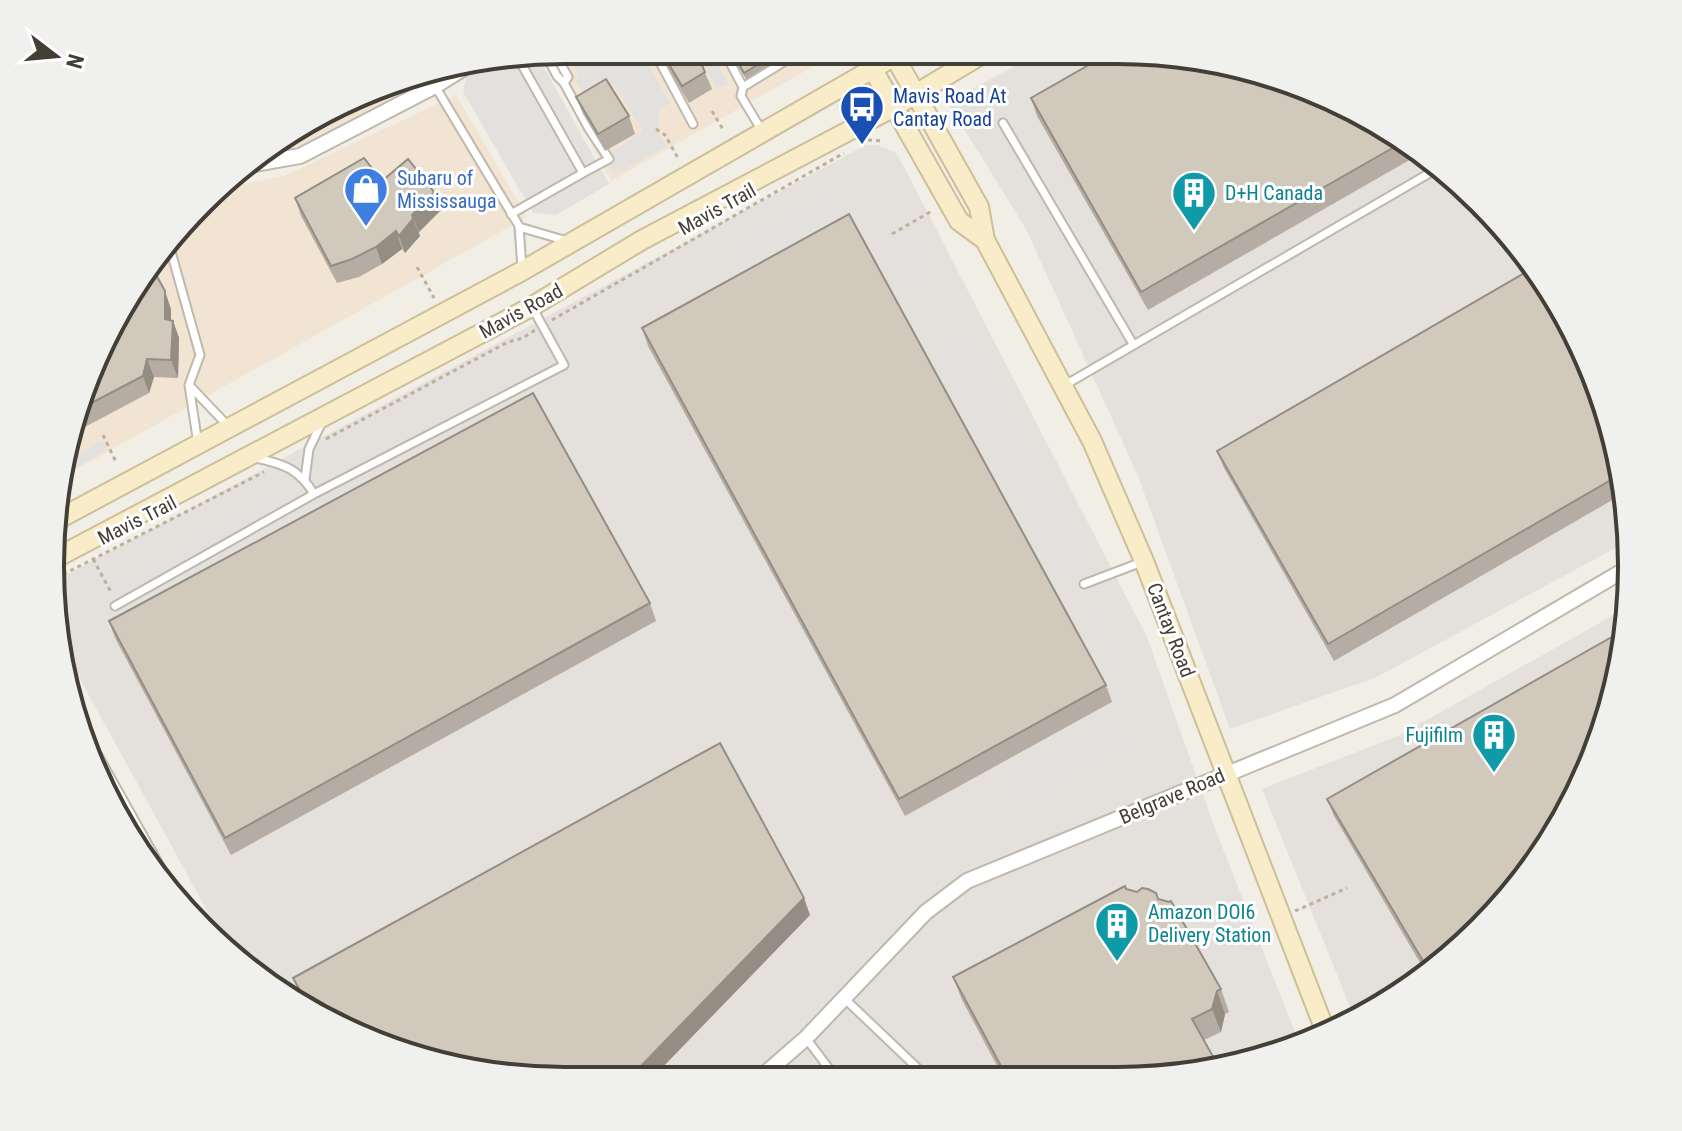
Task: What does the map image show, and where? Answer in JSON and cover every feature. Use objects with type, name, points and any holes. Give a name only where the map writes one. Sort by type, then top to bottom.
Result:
[{"type":"main road","name":"Cantay Road","points":[[869,64],[959,221],[985,240]]},
{"type":"main road","name":"Mavis Road","points":[[67,515],[522,271],[881,64]]},
{"type":"main road","name":"Cantay Road","points":[[901,64],[979,207],[985,240],[1092,441],[1144,561],[1322,1023]]},
{"type":"main road","name":"Mavis Road","points":[[64,554],[531,307],[642,240],[894,107],[965,64]]},
{"type":"street","points":[[269,161],[300,156],[447,79]]},
{"type":"street","name":"Belgrave Road","points":[[773,1067],[806,1038],[926,912],[967,881],[1395,705],[1618,574]]},
{"type":"lane","points":[[511,214],[609,159],[551,64]]},
{"type":"lane","points":[[561,64],[568,77],[564,83]]},
{"type":"lane","points":[[661,64],[693,124]]},
{"type":"lane","points":[[731,64],[743,87],[741,96],[763,133]]},
{"type":"lane","points":[[743,87],[780,64]]},
{"type":"lane","points":[[522,66],[583,173]]},
{"type":"lane","points":[[435,86],[519,227],[522,271]]},
{"type":"lane","points":[[1003,123],[1133,344]]},
{"type":"lane","points":[[1063,386],[1429,173]]},
{"type":"lane","points":[[519,227],[572,243]]},
{"type":"lane","points":[[172,255],[200,355],[189,385],[198,445]]},
{"type":"lane","points":[[115,606],[314,494],[564,365],[531,307]]},
{"type":"lane","points":[[189,385],[229,428]]},
{"type":"lane","points":[[305,479],[309,449],[323,418]]},
{"type":"lane","points":[[250,456],[284,464],[305,479],[314,494]]},
{"type":"lane","points":[[1084,584],[1144,561]]},
{"type":"lane","points":[[844,997],[917,1067]]},
{"type":"lane","points":[[806,1038],[828,1067]]},
{"type":"path","points":[[712,111],[724,131]]},
{"type":"path","points":[[656,129],[665,135],[678,158]]},
{"type":"path","points":[[867,140],[884,141]]},
{"type":"path","name":"Mavis Trail","points":[[565,311],[847,152]]},
{"type":"path","points":[[892,234],[932,211]]},
{"type":"path","points":[[417,267],[434,298]]},
{"type":"path","points":[[319,445],[329,436],[508,342],[523,338]]},
{"type":"path","points":[[103,435],[116,462]]},
{"type":"path","name":"Mavis Trail","points":[[64,574],[248,479],[263,472],[277,471]]},
{"type":"path","points":[[1281,918],[1347,888]]},
{"type":"shaded area","points":[[573,64],[648,64],[670,103],[659,110],[659,134],[666,146],[615,175],[603,158],[643,131],[614,84],[584,94],[575,80],[580,76]]},
{"type":"shaded area","points":[[703,64],[717,64],[728,83],[717,89]]},
{"type":"shaded area","points":[[817,64],[611,181],[549,65]]},
{"type":"shaded area","points":[[1017,64],[1182,68],[1246,81],[1308,102],[1367,131],[1395,149],[1447,188],[1494,235],[1551,315],[1580,374],[1601,436],[1614,500],[1617,547],[1377,677],[1230,729],[1138,476],[1026,229],[948,103]]},
{"type":"shaded area","points":[[542,65],[609,184],[556,215],[533,213],[463,92],[467,74]]},
{"type":"shaded area","points":[[405,91],[301,151],[279,154],[344,116]]},
{"type":"shaded area","points":[[456,95],[527,217],[73,471],[81,436],[102,374],[131,315],[168,260],[188,235],[239,185],[284,176]]},
{"type":"shaded area","points":[[866,145],[877,145],[895,152],[903,165],[1147,637],[1214,826],[1295,1034],[1246,1050],[1182,1063],[1149,1066],[566,1067],[500,1063],[468,1057],[436,1050],[374,1029],[315,1000],[287,982],[235,943],[213,922],[76,671],[68,631],[64,576]]},
{"type":"shaded area","points":[[831,192],[844,220],[745,285],[726,250]]},
{"type":"shaded area","points":[[914,231],[937,275],[900,294],[878,251]]},
{"type":"shaded area","points":[[969,334],[1088,551],[1077,558],[1084,569],[1058,581],[935,353]]},
{"type":"shaded area","points":[[102,440],[107,449],[74,469],[77,455]]},
{"type":"shaded area","points":[[277,495],[296,529],[135,617],[116,583]]},
{"type":"shaded area","points":[[1090,608],[1123,668],[1111,675],[1078,614]]},
{"type":"shaded area","points":[[1616,614],[1608,663],[1591,727],[1566,787],[1533,844],[1494,896],[1447,943],[1395,982],[1351,1008],[1262,789],[1400,735]]},
{"type":"shaded area","points":[[1112,712],[1131,747],[1022,805],[1004,771]]},
{"type":"building","points":[[669,64],[702,64],[705,72],[682,86]]},
{"type":"building","points":[[739,64],[759,64],[744,73]]},
{"type":"building","name":"D+H Canada","points":[[1090,64],[1182,68],[1246,81],[1308,102],[1367,131],[1393,148],[1141,292],[1031,98]]},
{"type":"building","points":[[606,79],[629,116],[598,134],[576,97]]},
{"type":"building","name":"Subaru of Mississauga","points":[[364,158],[382,181],[408,159],[434,192],[412,215],[413,219],[399,236],[396,231],[376,247],[331,266],[295,198]]},
{"type":"building","points":[[849,214],[1106,685],[899,799],[642,328]]},
{"type":"building","points":[[1524,274],[1551,315],[1580,374],[1601,436],[1610,480],[1328,644],[1217,451]]},
{"type":"building","points":[[157,276],[165,291],[165,319],[173,321],[171,360],[147,359],[143,376],[91,403],[116,344]]},
{"type":"building","points":[[533,393],[650,603],[225,838],[109,621]]},
{"type":"building","name":"Fujifilm","points":[[1613,636],[1591,727],[1551,816],[1494,896],[1424,962],[1327,799]]},
{"type":"building","points":[[720,743],[804,898],[640,1067],[533,1066],[500,1063],[436,1050],[374,1029],[344,1015],[300,990],[293,978]]},
{"type":"building","name":"Amazon DOI6 Delivery Station","points":[[1125,886],[1137,892],[1142,888],[1148,889],[1156,893],[1158,899],[1171,901],[1221,989],[1217,991],[1212,1009],[1192,1019],[1213,1057],[1149,1066],[1002,1067],[953,977]]},
{"type":"place","name":"Mavis Road At Cantay Road","points":[[862,146]]},
{"type":"place","name":"Subaru of Mississauga","points":[[366,228]]},
{"type":"place","name":"D+H Canada","points":[[1194,232]]},
{"type":"place","name":"Fujifilm","points":[[1494,774]]},
{"type":"place","name":"Amazon DOI6 Delivery Station","points":[[1117,963]]}]
